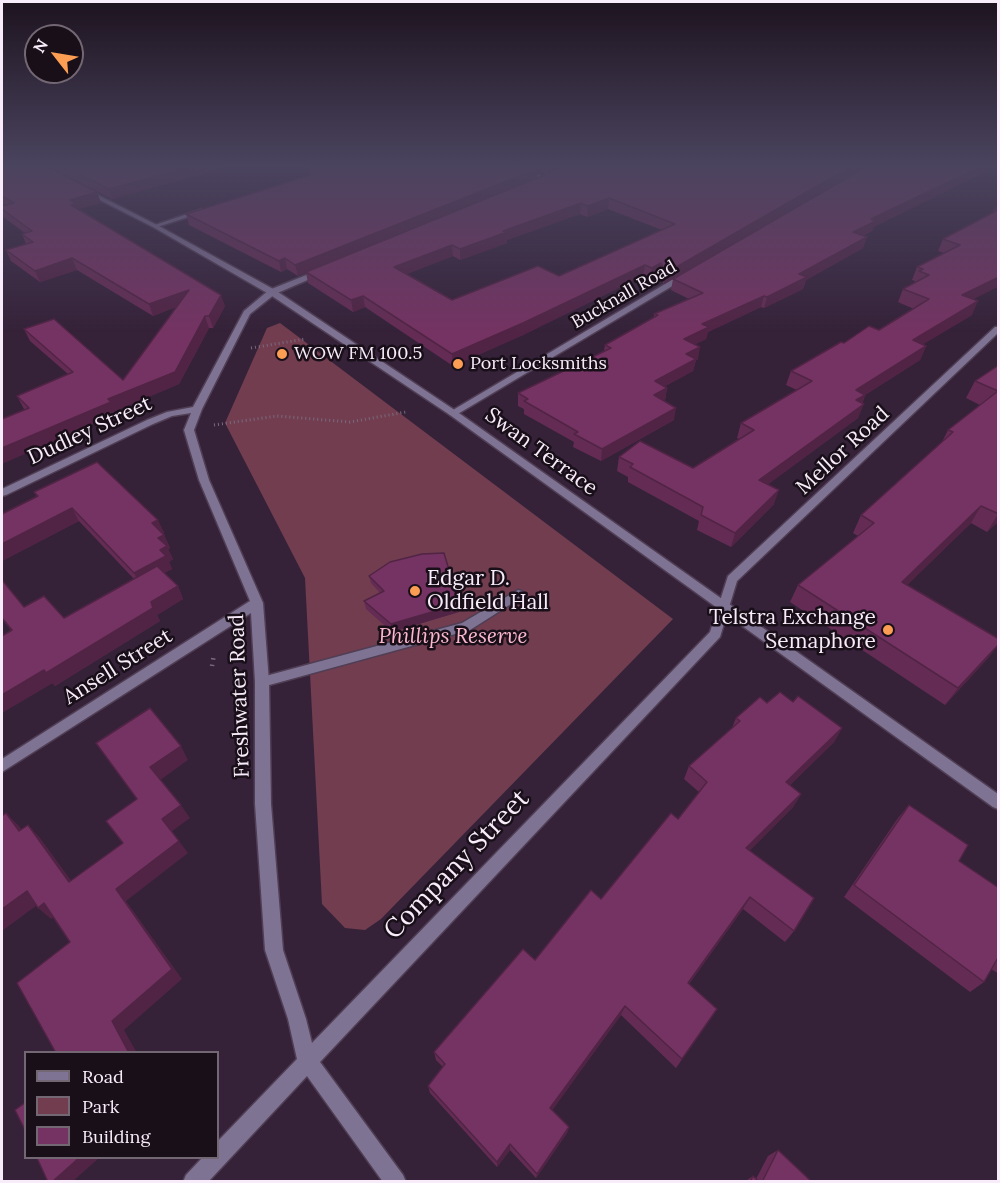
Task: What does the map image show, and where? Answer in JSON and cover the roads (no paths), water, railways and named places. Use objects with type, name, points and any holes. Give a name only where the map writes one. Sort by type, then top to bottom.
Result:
[{"type":"street","name":"Swan Terrace","points":[[148,222],[272,292],[453,413],[999,802]]},
{"type":"street","points":[[155,226],[167,222]]},
{"type":"street","name":"Bucknall Road","points":[[453,413],[698,268]]},
{"type":"street","points":[[197,410],[247,313],[272,292],[328,269]]},
{"type":"street","name":"Mellor Road","points":[[724,606],[732,579],[999,329]]},
{"type":"street","name":"Freshwater Road","points":[[197,410],[189,430],[204,480],[257,603],[262,682],[263,804],[274,950],[308,1060]]},
{"type":"street","name":"Dudley Street","points":[[2,493],[150,422],[170,414],[197,410]]},
{"type":"street","points":[[262,682],[466,627],[518,594]]},
{"type":"street","name":"Ansell Street","points":[[2,766],[257,603]]},
{"type":"street","name":"Company Street","points":[[219,1154],[716,634],[724,606]]},
{"type":"street","points":[[308,1060],[396,1182]]},
{"type":"street","name":"Company Street","points":[[193,1182],[214,1159]]},
{"type":"place","name":"WOW FM 100.5","points":[[282,354]]},
{"type":"place","name":"Port Locksmiths","points":[[458,364]]},
{"type":"place","name":"Edgar D. Oldfield Hall","points":[[415,591]]},
{"type":"place","name":"Telstra Exchange Semaphore","points":[[888,630]]},
{"type":"park label","name":"Phillips Reserve","points":[[453,637]]}]
